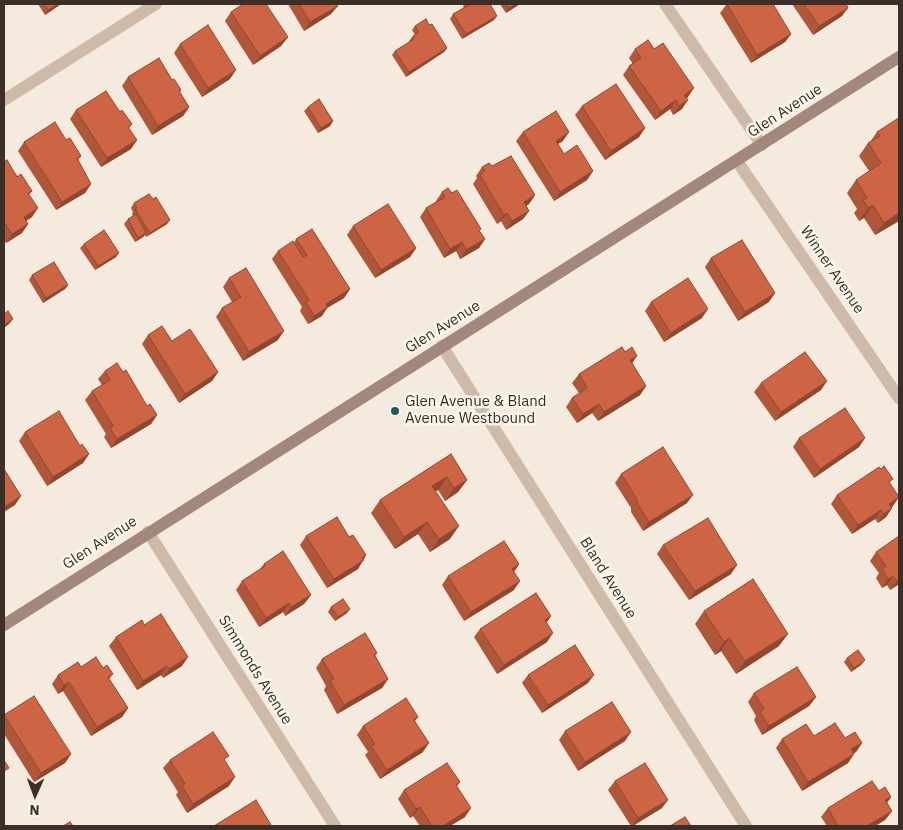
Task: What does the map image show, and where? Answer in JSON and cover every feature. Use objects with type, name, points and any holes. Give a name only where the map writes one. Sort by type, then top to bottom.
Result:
[{"type":"street","points":[[4,100],[156,4]]},
{"type":"street","points":[[665,4],[762,145]]},
{"type":"street","name":"Glen Avenue","points":[[4,625],[899,57]]},
{"type":"street","name":"Winner Avenue","points":[[737,161],[899,398]]},
{"type":"street","name":"Bland Avenue","points":[[442,346],[746,826]]},
{"type":"street","name":"Simmonds Avenue","points":[[148,532],[335,826]]},
{"type":"building","points":[[44,4],[58,4],[48,10]]},
{"type":"building","points":[[243,4],[266,4],[288,37],[260,56],[231,12]]},
{"type":"building","points":[[299,4],[336,4],[338,6],[310,22]]},
{"type":"building","points":[[468,4],[490,4],[497,16],[466,34],[453,14]]},
{"type":"building","points":[[506,4],[516,4],[509,8]]},
{"type":"building","points":[[727,4],[773,4],[791,34],[757,55]]},
{"type":"building","points":[[804,4],[846,4],[848,8],[819,26]]},
{"type":"building","points":[[426,19],[429,25],[432,24],[447,48],[409,72],[395,51],[414,39],[413,36],[419,32],[415,26]]},
{"type":"building","points":[[208,25],[236,70],[208,88],[180,44]]},
{"type":"building","points":[[648,40],[654,49],[663,43],[694,88],[684,95],[688,100],[679,106],[676,100],[661,111],[629,66],[641,58],[635,49]]},
{"type":"building","points":[[159,58],[172,80],[174,79],[181,90],[179,91],[189,107],[158,126],[128,77]]},
{"type":"building","points":[[616,84],[645,128],[611,151],[582,106]]},
{"type":"building","points":[[106,91],[120,112],[122,110],[132,124],[128,127],[137,140],[107,158],[76,110]]},
{"type":"building","points":[[319,99],[333,121],[321,128],[308,107]]},
{"type":"building","points":[[556,111],[569,132],[556,141],[564,154],[577,145],[593,171],[560,192],[523,132]]},
{"type":"building","points":[[897,119],[899,122],[899,213],[884,223],[873,205],[868,208],[863,200],[867,198],[856,180],[881,163],[868,143],[880,136],[877,132]]},
{"type":"building","points":[[55,122],[66,140],[70,138],[81,156],[77,158],[91,184],[62,202],[24,142]]},
{"type":"building","points":[[511,156],[535,195],[524,202],[529,211],[512,221],[507,213],[504,215],[480,175],[485,171],[482,167],[489,163],[492,166]]},
{"type":"building","points":[[7,160],[17,177],[21,174],[32,191],[28,193],[38,208],[24,217],[28,224],[12,234],[4,222],[4,162]]},
{"type":"building","points":[[448,188],[452,193],[457,190],[485,239],[466,250],[462,242],[450,249],[426,208],[445,197],[442,192]]},
{"type":"building","points":[[149,194],[153,199],[156,197],[170,220],[150,233],[135,209],[137,208],[134,203]]},
{"type":"building","points":[[388,204],[416,248],[381,270],[353,226]]},
{"type":"building","points":[[136,214],[146,233],[138,238],[128,219]]},
{"type":"building","points":[[312,229],[350,289],[326,304],[328,307],[314,316],[306,302],[309,300],[278,251],[293,241],[303,257],[307,255],[296,239]]},
{"type":"building","points":[[104,230],[119,253],[98,266],[84,244]]},
{"type":"building","points":[[742,240],[775,293],[745,312],[711,258]]},
{"type":"building","points":[[54,262],[68,285],[46,298],[32,275]]},
{"type":"building","points":[[246,268],[284,331],[249,352],[222,308],[241,297],[229,278]]},
{"type":"building","points":[[688,278],[708,309],[671,333],[651,302]]},
{"type":"building","points":[[8,311],[13,319],[4,325],[4,314]]},
{"type":"building","points":[[162,326],[172,341],[190,329],[218,372],[185,394],[148,335]]},
{"type":"building","points":[[622,347],[625,352],[632,347],[637,356],[630,360],[646,386],[604,412],[599,404],[583,414],[572,398],[587,388],[579,374]]},
{"type":"building","points":[[805,352],[827,381],[781,412],[761,383]]},
{"type":"building","points":[[117,363],[123,372],[126,370],[147,406],[150,404],[157,415],[117,439],[110,428],[113,426],[92,391],[110,380],[105,371]]},
{"type":"building","points":[[845,408],[865,438],[820,469],[799,438]]},
{"type":"building","points":[[59,411],[80,446],[82,444],[89,454],[53,477],[25,432]]},
{"type":"building","points":[[663,447],[693,495],[649,522],[621,474]]},
{"type":"building","points":[[451,454],[467,480],[454,488],[447,477],[432,486],[459,526],[439,539],[427,522],[404,537],[380,500]]},
{"type":"building","points":[[884,466],[893,479],[889,482],[899,497],[889,504],[892,508],[884,514],[881,510],[858,525],[837,495],[879,467],[881,469]]},
{"type":"building","points":[[4,469],[21,496],[4,507]]},
{"type":"building","points":[[337,517],[349,537],[353,535],[366,555],[362,558],[364,560],[334,579],[306,536]]},
{"type":"building","points":[[708,518],[737,565],[695,591],[663,545]]},
{"type":"building","points":[[899,536],[899,579],[897,581],[893,576],[888,579],[882,569],[886,566],[876,552]]},
{"type":"building","points":[[504,541],[519,564],[512,569],[520,581],[471,612],[448,576]]},
{"type":"building","points":[[283,551],[311,595],[291,607],[289,603],[266,618],[242,581]]},
{"type":"building","points":[[753,579],[788,634],[745,661],[729,638],[724,642],[704,611]]},
{"type":"building","points":[[536,593],[551,616],[545,620],[553,633],[504,665],[480,629]]},
{"type":"building","points":[[343,599],[350,609],[338,617],[331,607]]},
{"type":"building","points":[[161,614],[188,657],[169,669],[167,666],[143,681],[116,637],[142,620],[144,625]]},
{"type":"building","points":[[365,633],[377,653],[374,654],[388,679],[344,705],[330,681],[334,679],[322,659]]},
{"type":"building","points":[[575,645],[594,675],[548,705],[528,675]]},
{"type":"building","points":[[858,650],[865,660],[854,668],[847,658]]},
{"type":"building","points":[[96,657],[103,668],[107,665],[113,674],[108,677],[128,708],[97,727],[69,682],[64,685],[58,675],[78,662],[81,667]]},
{"type":"building","points":[[797,667],[816,697],[769,726],[760,712],[764,709],[754,693]]},
{"type":"building","points":[[34,696],[71,754],[41,773],[4,715]]},
{"type":"building","points":[[406,698],[418,717],[414,720],[429,743],[387,770],[371,746],[375,744],[363,726]]},
{"type":"building","points":[[612,702],[631,732],[585,762],[565,731]]},
{"type":"building","points":[[835,723],[845,738],[855,732],[862,743],[851,749],[854,754],[808,782],[782,739],[806,724],[814,736]]},
{"type":"building","points":[[213,732],[229,756],[224,759],[235,777],[193,804],[182,786],[185,784],[170,760]]},
{"type":"building","points":[[4,760],[9,768],[4,771]]},
{"type":"building","points":[[447,763],[460,782],[456,785],[471,808],[443,826],[432,826],[420,807],[416,809],[404,790]]},
{"type":"building","points":[[645,763],[668,800],[638,818],[615,781]]},
{"type":"building","points":[[872,781],[879,791],[885,787],[891,797],[885,800],[892,811],[867,826],[838,826],[828,808]]},
{"type":"building","points":[[256,800],[271,825],[214,826]]},
{"type":"building","points":[[685,817],[691,826],[670,826]]},
{"type":"building","points":[[70,822],[73,826],[63,826]]},
{"type":"place","name":"Glen Avenue & Bland Avenue Westbound","points":[[395,411]]}]
